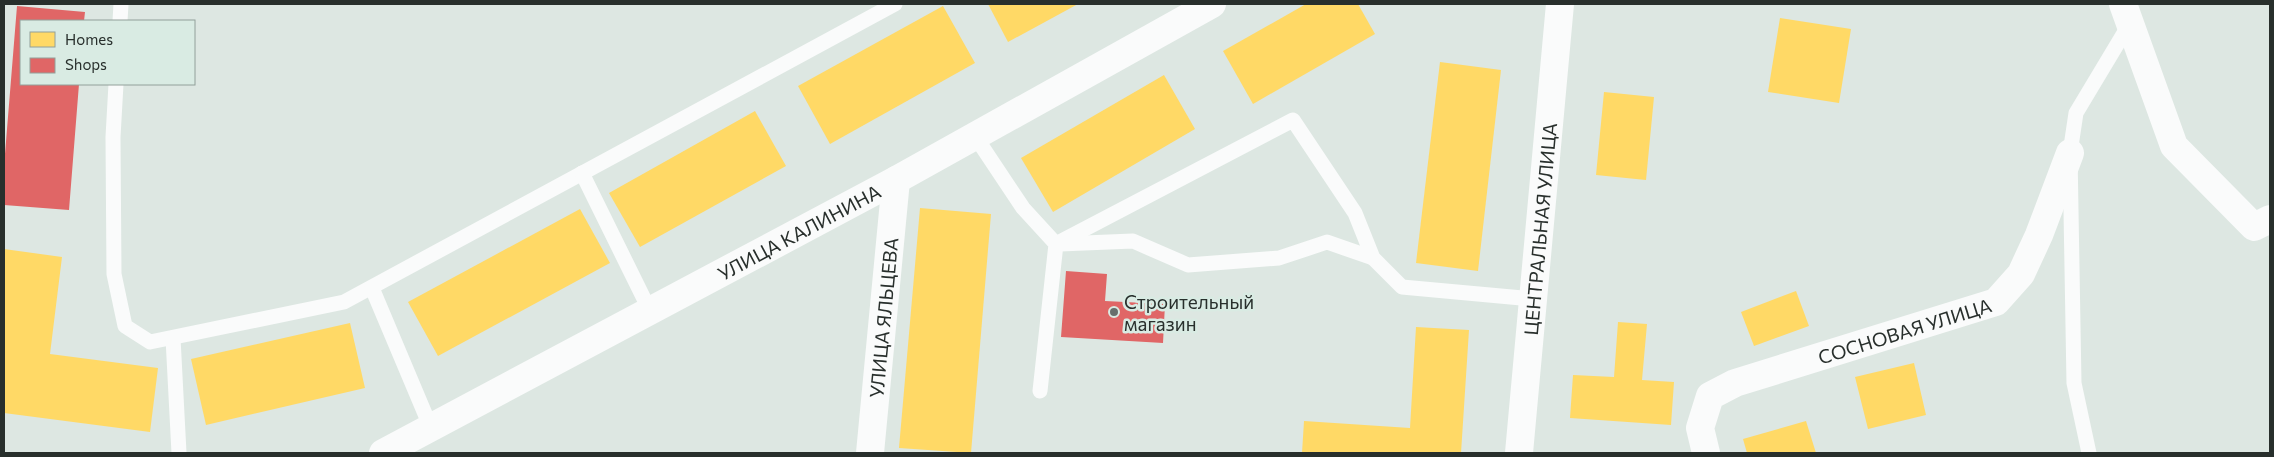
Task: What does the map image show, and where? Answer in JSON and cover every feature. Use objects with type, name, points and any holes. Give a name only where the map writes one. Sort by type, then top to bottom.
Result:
[{"type":"street","name":"УЛИЦА КАЛИНИНА","points":[[383,453],[896,180],[1212,4]]},
{"type":"street","name":"ЦЕНТРАЛЬНАЯ УЛИЦА","points":[[1519,453],[1560,4]]},
{"type":"street","points":[[2126,13],[2174,146],[2254,227],[2270,219]]},
{"type":"street","name":"СОСНОВАЯ УЛИЦА","points":[[1706,453],[1700,428],[1710,396],[1735,383],[1996,302],[2021,274],[2039,235],[2070,153]]},
{"type":"street","name":"УЛИЦА ЯЛЬЦЕВА","points":[[870,453],[896,180]]},
{"type":"lane","points":[[120,20],[121,4]]},
{"type":"lane","points":[[116,85],[113,138],[114,274],[125,326],[150,342],[344,302],[896,4]]},
{"type":"lane","points":[[2089,453],[2074,382],[2070,153],[2076,113],[2126,13]]},
{"type":"lane","points":[[1056,244],[1293,120],[1355,213],[1374,258],[1402,287],[1533,299]]},
{"type":"lane","points":[[975,136],[1023,208],[1056,244],[1040,390]]},
{"type":"lane","points":[[582,173],[650,311]]},
{"type":"lane","points":[[1056,244],[1132,241],[1188,265],[1279,258],[1327,242],[1374,258]]},
{"type":"lane","points":[[372,288],[431,428]]},
{"type":"lane","points":[[173,338],[179,453]]},
{"type":"building: Homes","points":[[988,4],[1078,4],[1008,42]]},
{"type":"building: Homes","points":[[1306,4],[1358,4],[1375,34],[1253,104],[1223,51]]},
{"type":"building: Homes","points":[[943,6],[975,63],[830,144],[798,86]]},
{"type":"building: Homes","points":[[1780,18],[1851,29],[1839,103],[1768,92]]},
{"type":"building: Homes","points":[[1440,62],[1501,70],[1478,271],[1416,263]]},
{"type":"building: Homes","points":[[1164,75],[1195,129],[1053,212],[1021,158]]},
{"type":"building: Homes","points":[[1604,92],[1654,97],[1646,180],[1596,175]]},
{"type":"building: Homes","points":[[755,111],[786,166],[640,247],[609,193]]},
{"type":"building: Homes","points":[[920,208],[991,214],[971,453],[899,448]]},
{"type":"building: Homes","points":[[580,209],[610,263],[438,356],[408,302]]},
{"type":"building: Homes","points":[[4,249],[62,257],[50,354],[158,368],[150,432],[4,413]]},
{"type":"building: Homes","points":[[1796,291],[1809,326],[1754,346],[1741,312]]},
{"type":"building: Homes","points":[[1618,322],[1647,324],[1642,380],[1674,382],[1671,425],[1570,418],[1573,375],[1614,377]]},
{"type":"building: Homes","points":[[350,323],[365,388],[206,425],[191,359]]},
{"type":"building: Homes","points":[[1416,327],[1469,330],[1461,453],[1302,453],[1304,421],[1410,428]]},
{"type":"building: Homes","points":[[1914,363],[1926,415],[1868,429],[1855,377]]},
{"type":"building: Homes","points":[[1806,421],[1816,453],[1747,453],[1743,439]]},
{"type":"building: Shops","points":[[17,6],[85,12],[84,20],[20,20],[20,85],[79,85],[69,210],[4,205],[4,166]]},
{"type":"building: Shops","name":"Строительный магазин","points":[[1066,271],[1107,274],[1105,301],[1165,304],[1163,343],[1061,337]]},
{"type":"place","name":"Строительный магазин","points":[[1114,312]]}]
